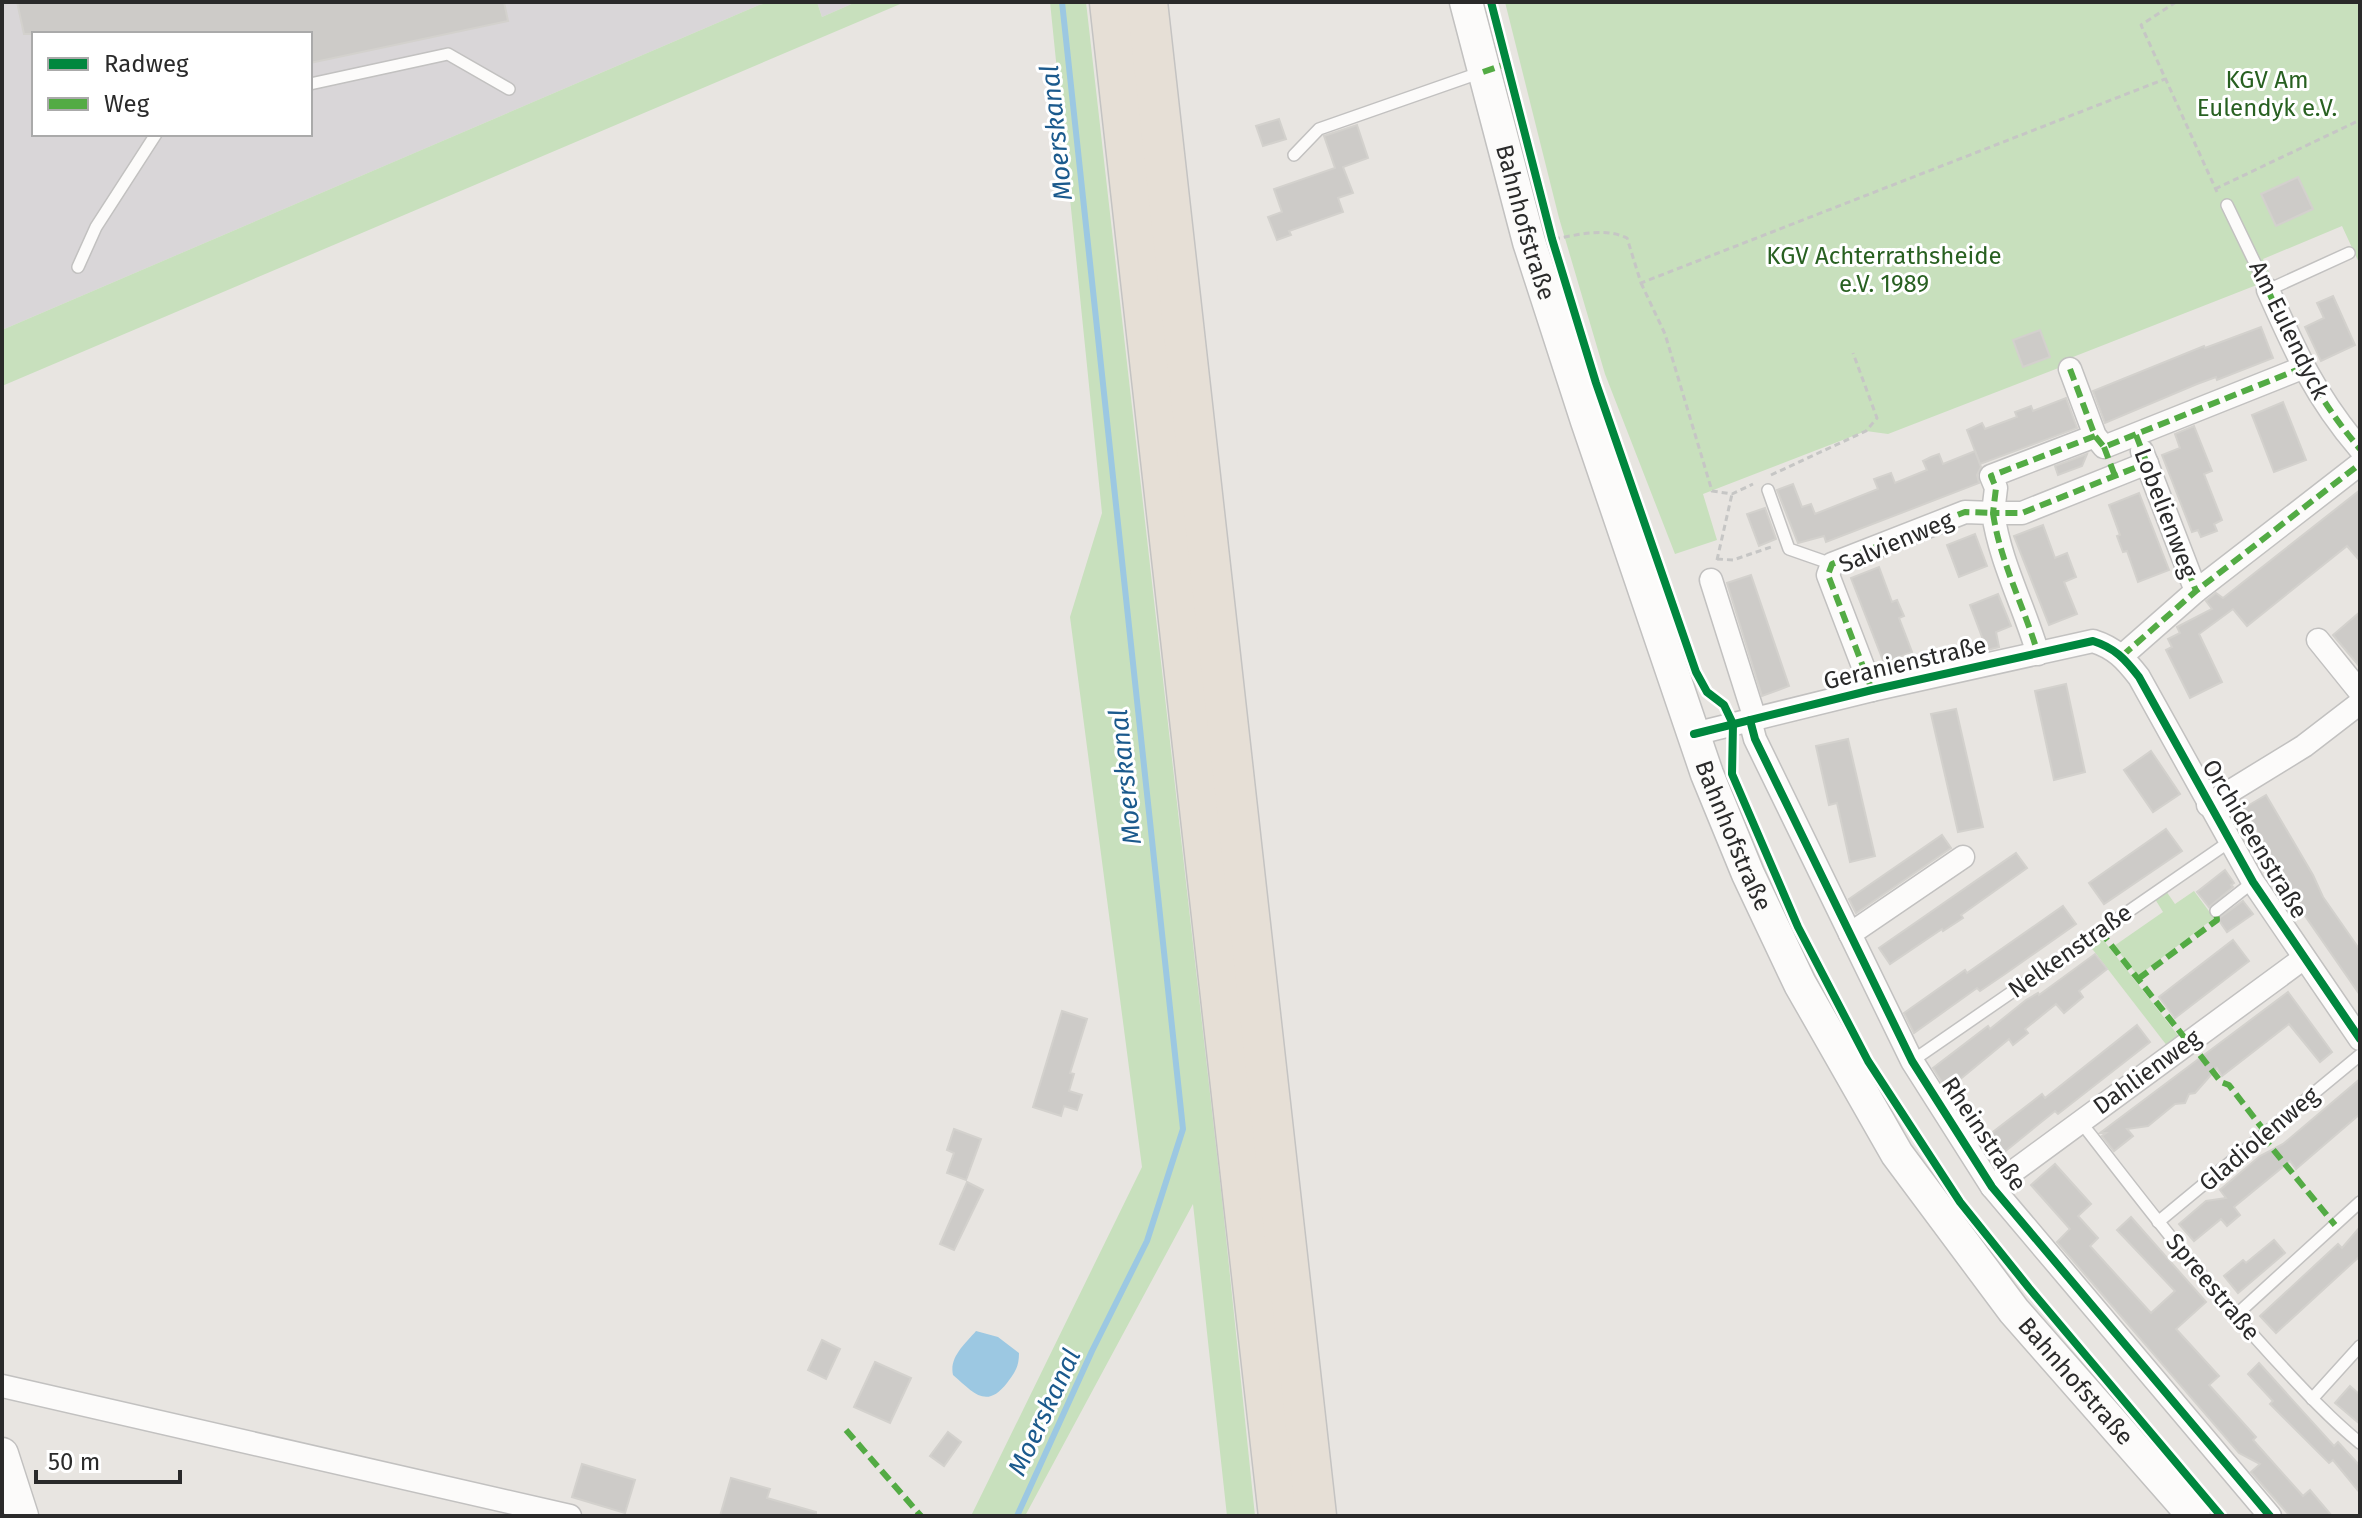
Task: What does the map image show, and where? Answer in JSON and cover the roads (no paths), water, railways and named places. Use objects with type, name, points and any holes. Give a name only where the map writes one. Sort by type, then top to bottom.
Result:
[{"type":"highway","points":[[1110,2],[1279,1516]]},
{"type":"highway","points":[[1147,2],[1316,1516]]},
{"type":"main road","name":"Bahnhofstraße","points":[[1466,2],[1529,242],[1694,734],[1748,874],[1800,984],[1897,1154],[2014,1311],[2194,1516]]},
{"type":"main road","points":[[2,1454],[22,1516]]},
{"type":"street","name":"Am Eulendyck","points":[[2268,290],[2302,368],[2332,416],[2360,449]]},
{"type":"street","points":[[2038,654],[1997,541],[1993,513],[1996,488],[1991,476],[2100,442],[2136,435],[2302,368]]},
{"type":"street","points":[[2070,369],[2115,476]]},
{"type":"street","name":"Lobelienweg","points":[[2136,435],[2196,591]]},
{"type":"street","name":"Salvienweg","points":[[1872,690],[1828,575],[1832,564],[1965,512],[2022,513],[2147,463]]},
{"type":"street","points":[[2122,656],[2196,591],[2360,464]]},
{"type":"street","name":"Rheinstraße","points":[[1714,570],[1753,719],[1755,739],[1912,1061],[1992,1187],[2270,1516]]},
{"type":"street","points":[[2318,640],[2360,692]]},
{"type":"street","name":"Geranienstraße","points":[[1694,734],[1872,690],[2093,641],[2110,646],[2122,656]]},
{"type":"street","name":"Orchideenstraße","points":[[2122,656],[2139,677],[2253,882],[2360,1039]]},
{"type":"street","points":[[2208,805],[2304,746],[2360,703]]},
{"type":"street","points":[[1850,934],[1963,857]]},
{"type":"street","name":"Dahlienweg","points":[[1992,1187],[2304,958]]},
{"type":"street","points":[[2,1386],[570,1516]]},
{"type":"lane","points":[[312,84],[448,54],[509,89]]},
{"type":"lane","points":[[1294,155],[1319,129],[1483,72]]},
{"type":"lane","points":[[78,267],[96,227],[155,136]]},
{"type":"lane","name":"Am Eulendyck","points":[[2227,205],[2268,290]]},
{"type":"lane","points":[[2268,290],[2349,253]]},
{"type":"lane","points":[[1768,490],[1789,549],[1832,564]]},
{"type":"lane","name":"Nelkenstraße","points":[[1912,1061],[2229,842]]},
{"type":"lane","points":[[2216,911],[2253,882]]},
{"type":"lane","name":"Gladiolenweg","points":[[2158,1222],[2360,1055]]},
{"type":"lane","name":"Spreestraße","points":[[2080,1120],[2235,1316],[2312,1399],[2360,1443]]},
{"type":"lane","points":[[2235,1316],[2360,1202]]},
{"type":"lane","points":[[2312,1399],[2360,1346]]},
{"type":"water","points":[[976,1331],[998,1337],[1019,1353],[1014,1372],[993,1396],[980,1396],[953,1375],[953,1362]]},
{"type":"waterway","name":"Moerskanal","points":[[1017,1516],[1092,1351],[1147,1241],[1183,1129],[1062,2]]},
{"type":"park label","name":"KGV Am Eulendyk e.V.","points":[[2267,94]]},
{"type":"park label","name":"KGV Achterrathsheide e.V. 1989","points":[[1884,270]]}]
